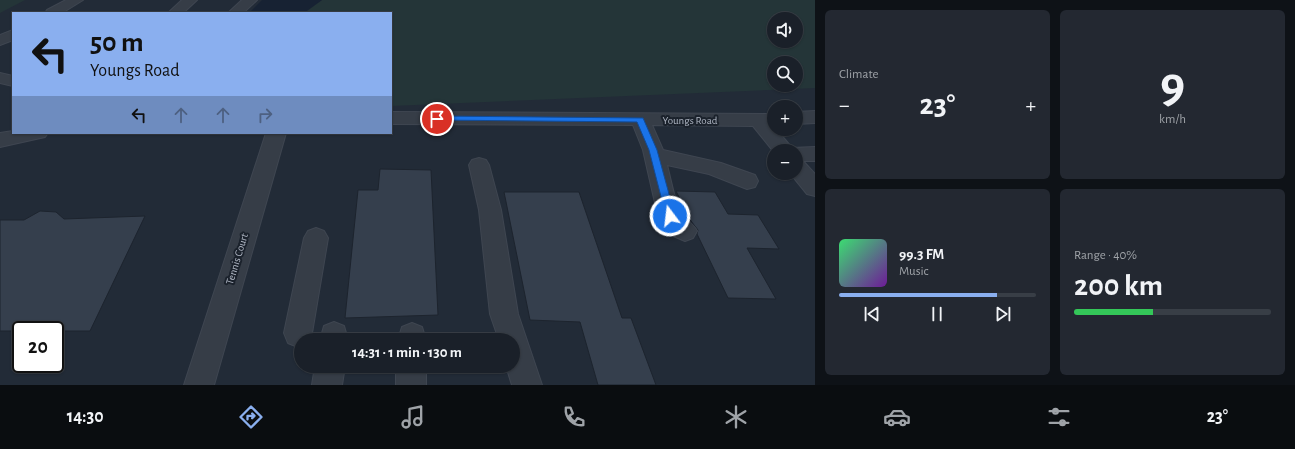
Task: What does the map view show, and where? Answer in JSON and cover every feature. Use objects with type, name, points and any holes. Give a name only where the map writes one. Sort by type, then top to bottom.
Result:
[{"type":"street","points":[[54,12],[76,0]]},
{"type":"street","points":[[176,12],[190,0]]},
{"type":"street","points":[[236,12],[250,0]]},
{"type":"street","points":[[0,78],[12,81]]},
{"type":"street","points":[[803,118],[815,117]]},
{"type":"street","name":"Youngs Road","points":[[392,118],[766,120]]},
{"type":"street","points":[[640,120],[654,155],[670,216],[679,228],[685,231]]},
{"type":"street","points":[[766,120],[780,144]]},
{"type":"street","points":[[0,140],[33,134]]},
{"type":"street","name":"Tennis Court","points":[[199,385],[276,134]]},
{"type":"street","points":[[803,154],[815,154]]},
{"type":"street","points":[[654,155],[714,168],[747,180]]},
{"type":"street","points":[[479,165],[490,210],[504,314],[510,333]]},
{"type":"street","points":[[803,174],[815,188]]},
{"type":"street","points":[[298,333],[316,238]]},
{"type":"street","points":[[520,363],[527,385]]},
{"type":"street","points":[[328,385],[329,373]]},
{"type":"street","points":[[411,373],[411,385]]},
{"type":"shaded area","points":[[0,0],[25,0],[0,13]]},
{"type":"shaded area","points":[[322,0],[815,0],[815,88],[803,89],[803,56],[767,56],[767,90],[392,106],[392,12],[305,12]]},
{"type":"water","points":[[262,0],[322,0],[305,12],[250,12]]},
{"type":"building","points":[[380,169],[431,170],[438,315],[345,318],[358,190],[378,190]]},
{"type":"building","points":[[676,191],[715,192],[728,214],[758,215],[779,249],[747,248],[776,299],[728,298],[697,234],[698,230],[691,221]]},
{"type":"building","points":[[504,192],[579,192],[622,318],[631,318],[656,385],[598,385],[580,322],[530,320]]},
{"type":"building","points":[[40,211],[56,212],[64,219],[145,216],[90,331],[64,331],[64,321],[12,321],[12,331],[0,331],[0,220],[24,220]]},
{"type":"route","points":[[437,119],[640,120],[653,150],[670,216]]}]
